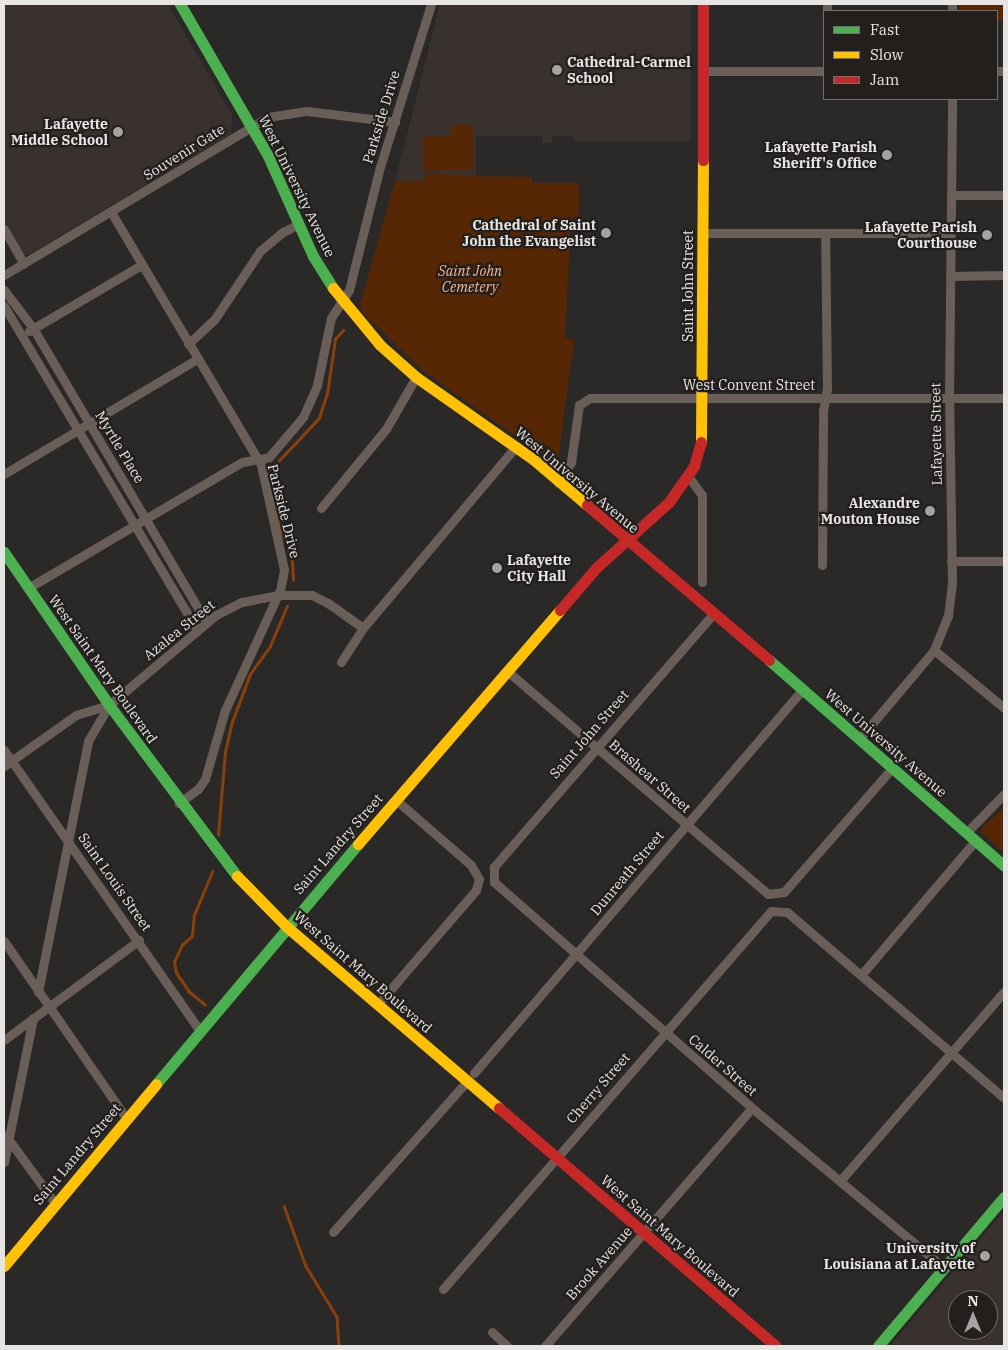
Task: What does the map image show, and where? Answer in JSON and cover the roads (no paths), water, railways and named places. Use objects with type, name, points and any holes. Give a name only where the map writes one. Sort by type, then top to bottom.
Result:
[{"type":"street","name":"West University Avenue","points":[[180,4],[251,126],[281,183],[297,225],[342,301],[380,345],[416,378],[516,446],[860,738],[1004,866]]},
{"type":"street","name":"Parkside Drive","points":[[180,803],[198,789],[205,778],[225,710],[278,595],[283,580],[282,558],[271,526],[262,468],[256,460],[272,455],[309,408],[318,385],[331,318],[349,290],[380,168],[431,4]]},
{"type":"street","name":"Saint John Street","points":[[625,540],[669,502],[688,476],[701,445],[703,398],[703,4]]},
{"type":"street","points":[[703,71],[823,71]]},
{"type":"street","name":"Lafayette Street","points":[[860,738],[934,650],[948,616],[952,582],[949,398],[952,100]]},
{"type":"street","name":"Souvenir Gate","points":[[4,275],[268,117],[297,111],[395,122]]},
{"type":"street","points":[[951,195],[1004,195]]},
{"type":"street","points":[[28,588],[242,462],[256,460],[111,212]]},
{"type":"street","points":[[188,344],[214,320],[260,251],[283,232],[297,225]]},
{"type":"street","points":[[4,230],[24,264]]},
{"type":"street","points":[[703,233],[951,233]]},
{"type":"street","points":[[822,565],[825,233]]},
{"type":"street","points":[[23,334],[141,265]]},
{"type":"street","points":[[950,276],[1004,276]]},
{"type":"street","name":"Myrtle Place","points":[[4,290],[33,328],[207,623]]},
{"type":"street","name":"Myrtle Place","points":[[4,306],[23,334],[198,631]]},
{"type":"street","points":[[4,474],[197,359]]},
{"type":"street","points":[[321,508],[386,429],[416,378]]},
{"type":"street","name":"West Convent Street","points":[[558,482],[571,462],[577,409],[581,401],[594,398],[1004,398]]},
{"type":"street","points":[[340,662],[363,628],[516,446]]},
{"type":"street","points":[[688,476],[702,495],[702,582]]},
{"type":"street","name":"Saint Landry Street","points":[[4,1266],[54,1203],[287,927],[596,567],[625,540]]},
{"type":"street","name":"West Saint Mary Boulevard","points":[[5,558],[180,803],[233,872],[287,927],[378,1004],[470,1077],[556,1158],[776,1346]]},
{"type":"street","points":[[951,561],[1004,562]]},
{"type":"street","name":"Azalea Street","points":[[7,764],[76,715],[109,705],[207,623],[242,602],[278,595],[319,597],[363,628]]},
{"type":"street","name":"Saint John Street","points":[[492,876],[494,867],[713,614]]},
{"type":"street","points":[[934,650],[1004,708]]},
{"type":"street","name":"Brashear Street","points":[[507,671],[765,892],[778,895],[892,768]]},
{"type":"street","name":"Dunreath Street","points":[[333,1232],[470,1077],[802,690]]},
{"type":"street","points":[[38,992],[88,742],[109,705]]},
{"type":"street","name":"Saint Louis Street","points":[[4,750],[7,764],[69,839],[200,1031]]},
{"type":"street","points":[[966,833],[1004,794]]},
{"type":"street","points":[[378,1004],[476,890],[479,879],[471,865],[396,800]]},
{"type":"street","points":[[975,841],[861,975],[1004,1098]]},
{"type":"street","name":"Calder Street","points":[[492,876],[497,887],[575,955],[752,1108],[944,1268]]},
{"type":"street","name":"Cherry Street","points":[[443,1289],[767,913],[777,909],[787,912],[861,975]]},
{"type":"street","points":[[4,1040],[138,940]]},
{"type":"street","points":[[4,941],[126,1118]]},
{"type":"street","points":[[840,1181],[1004,992]]},
{"type":"street","points":[[4,1162],[6,1136],[33,1018]]},
{"type":"street","name":"Brook Avenue","points":[[545,1346],[752,1108]]},
{"type":"street","points":[[6,1136],[54,1203]]},
{"type":"street","points":[[878,1346],[1004,1197]]},
{"type":"street","points":[[492,1332],[507,1346]]},
{"type":"waterway","points":[[293,580],[292,560],[276,516],[271,469],[319,418],[327,394],[335,339],[343,330]]},
{"type":"waterway","points":[[218,835],[225,752],[232,722],[250,674],[270,646],[287,606]]},
{"type":"waterway","points":[[205,1005],[189,992],[176,973],[174,962],[182,945],[192,936],[194,915],[212,872]]},
{"type":"waterway","points":[[284,1206],[306,1266],[337,1317],[339,1346]]},
{"type":"place","name":"Cathedral-Carmel School","points":[[557,70]]},
{"type":"place","name":"Lafayette Middle School","points":[[118,132]]},
{"type":"place","name":"Lafayette Parish Sheriff's Office","points":[[887,155]]},
{"type":"place","name":"Cathedral of Saint John the Evangelist","points":[[606,233]]},
{"type":"place","name":"Lafayette Parish Courthouse","points":[[987,235]]},
{"type":"place","name":"Alexandre Mouton House","points":[[930,511]]},
{"type":"place","name":"Lafayette City Hall","points":[[497,568]]},
{"type":"place","name":"University of Louisiana at Lafayette","points":[[985,1256]]},
{"type":"park label","name":"Saint John Cemetery","points":[[470,280]]}]
